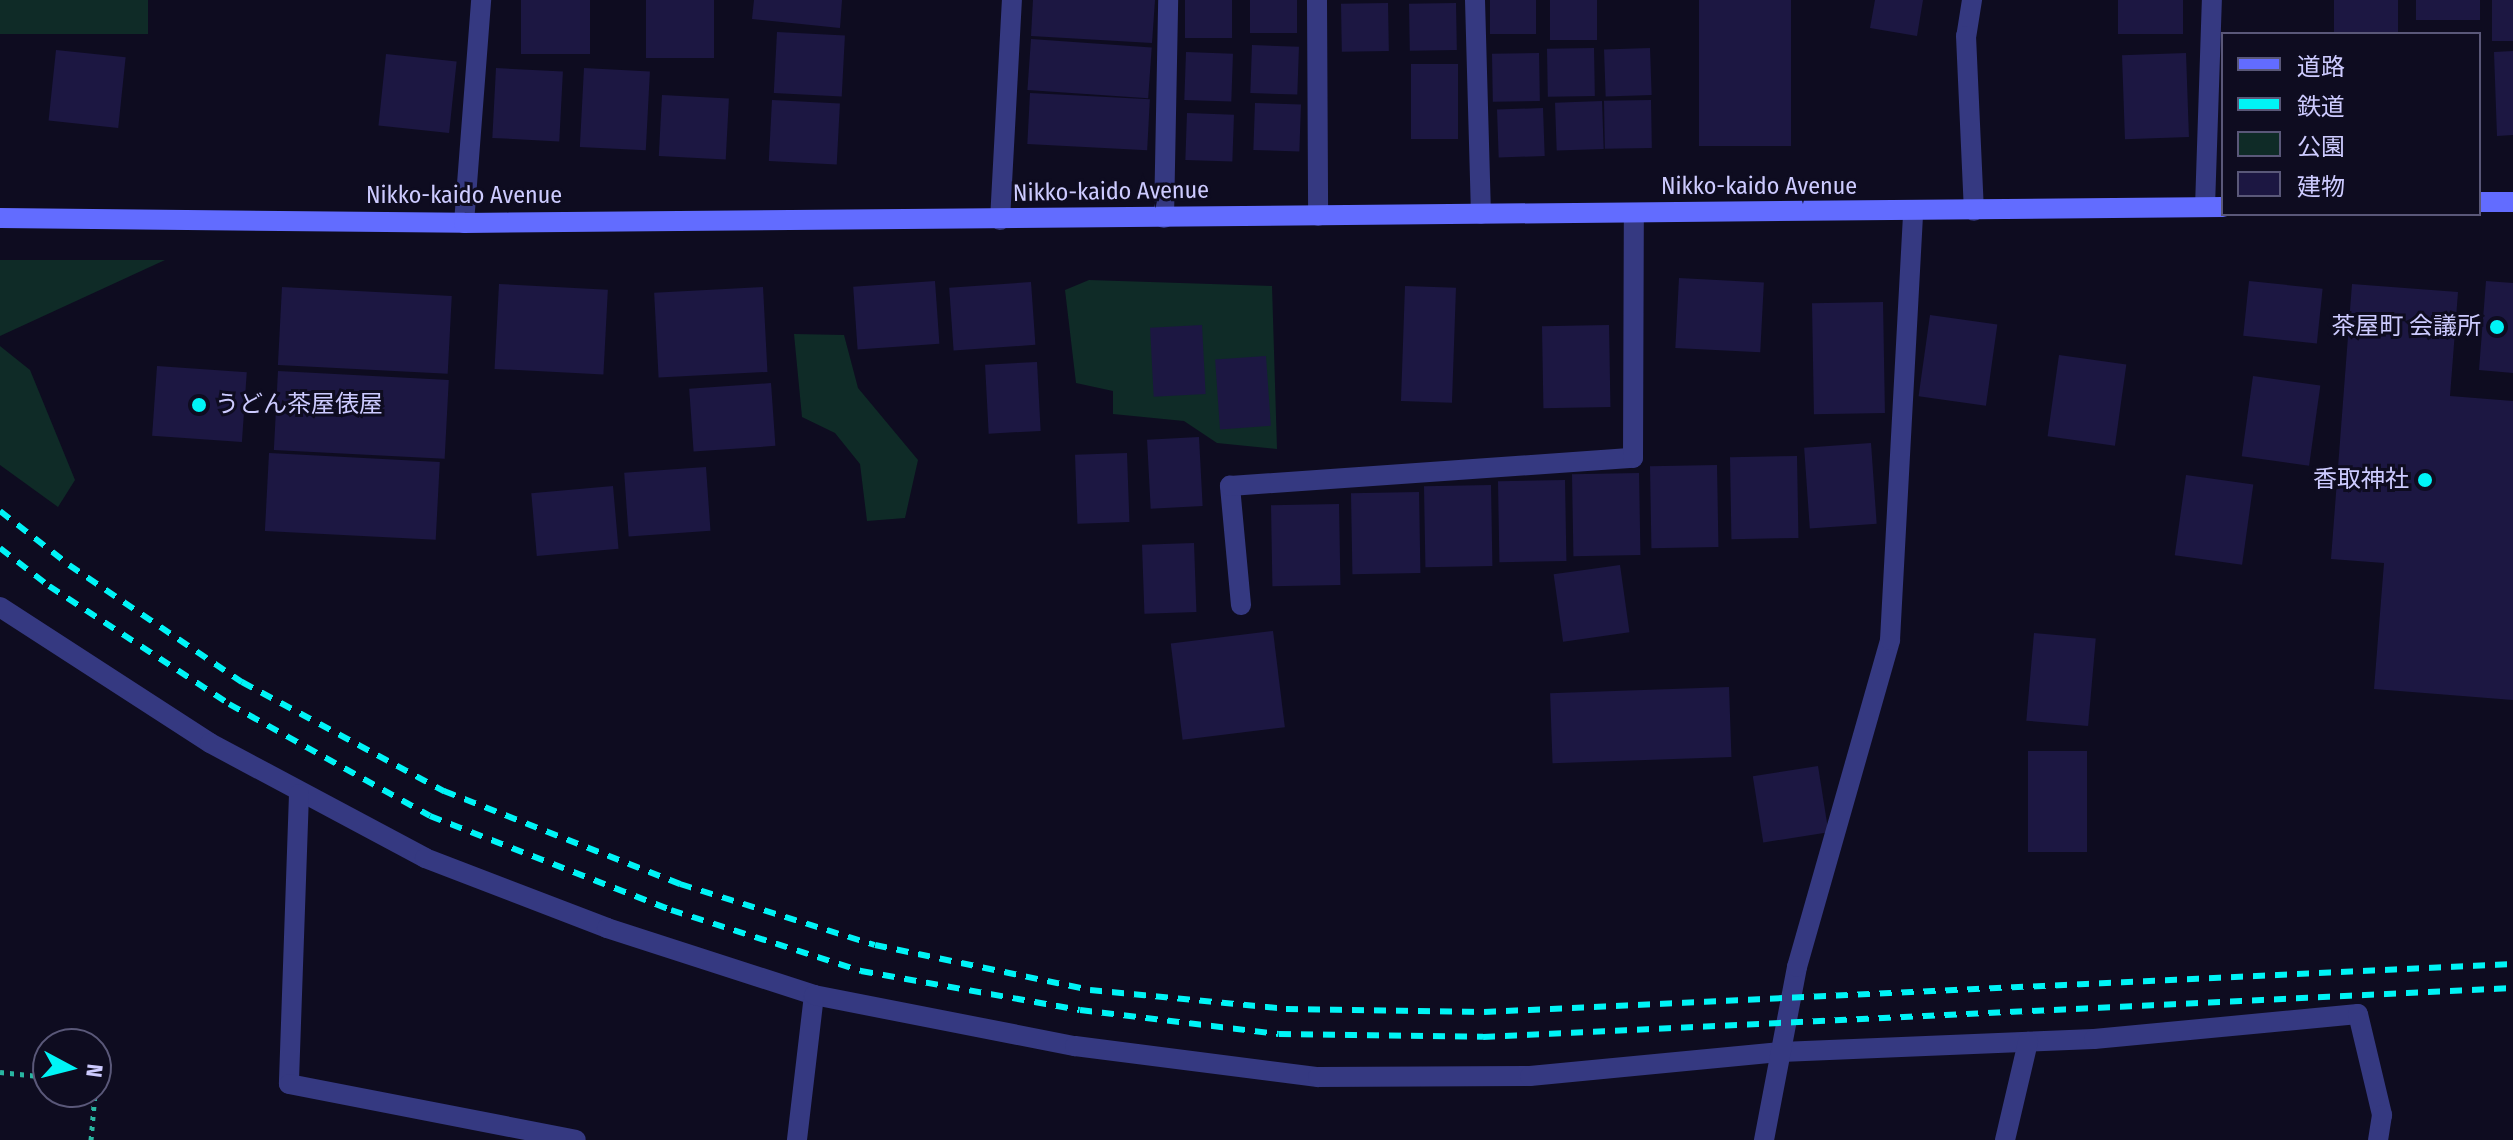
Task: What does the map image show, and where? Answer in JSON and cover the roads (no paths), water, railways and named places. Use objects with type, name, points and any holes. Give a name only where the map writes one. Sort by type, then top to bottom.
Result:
[{"type":"main road","points":[[2481,202],[2513,202]]},
{"type":"main road","name":"Nikko-kaido Avenue","points":[[0,218],[464,223],[2214,207]]},
{"type":"street","points":[[464,223],[481,0]]},
{"type":"street","points":[[1000,220],[1012,0]]},
{"type":"street","points":[[1164,218],[1168,0]]},
{"type":"street","points":[[1317,0],[1318,216]]},
{"type":"street","points":[[1475,0],[1481,214]]},
{"type":"street","points":[[1972,0],[1966,36],[1974,211]]},
{"type":"street","points":[[2212,0],[2214,207]]},
{"type":"street","points":[[1764,1140],[1797,967],[1890,640],[1913,212]]},
{"type":"street","points":[[1241,605],[1230,486],[1633,458],[1634,214]]},
{"type":"street","points":[[0,607],[299,794],[425,858],[607,928],[814,995],[1075,1046],[1318,1077],[1530,1076],[1781,1052],[2028,1042],[2358,1014],[2382,1115],[2378,1140]]},
{"type":"street","points":[[299,794],[289,1084],[576,1140]]},
{"type":"street","points":[[797,1140],[814,995]]},
{"type":"street","points":[[2005,1140],[2028,1042]]},
{"type":"railway","points":[[0,511],[69,565],[242,682],[444,791],[680,884],[875,945],[1090,990],[1286,1009],[1484,1012],[2513,964]]},
{"type":"railway","points":[[0,548],[49,586],[229,704],[430,816],[671,910],[861,971],[1080,1010],[1279,1034],[1483,1037],[2513,988]]},
{"type":"place","name":"茶屋町 会議所","points":[[2497,327]]},
{"type":"place","name":"うどん茶屋俵屋","points":[[199,405]]},
{"type":"place","name":"香取神社","points":[[2425,480]]}]
